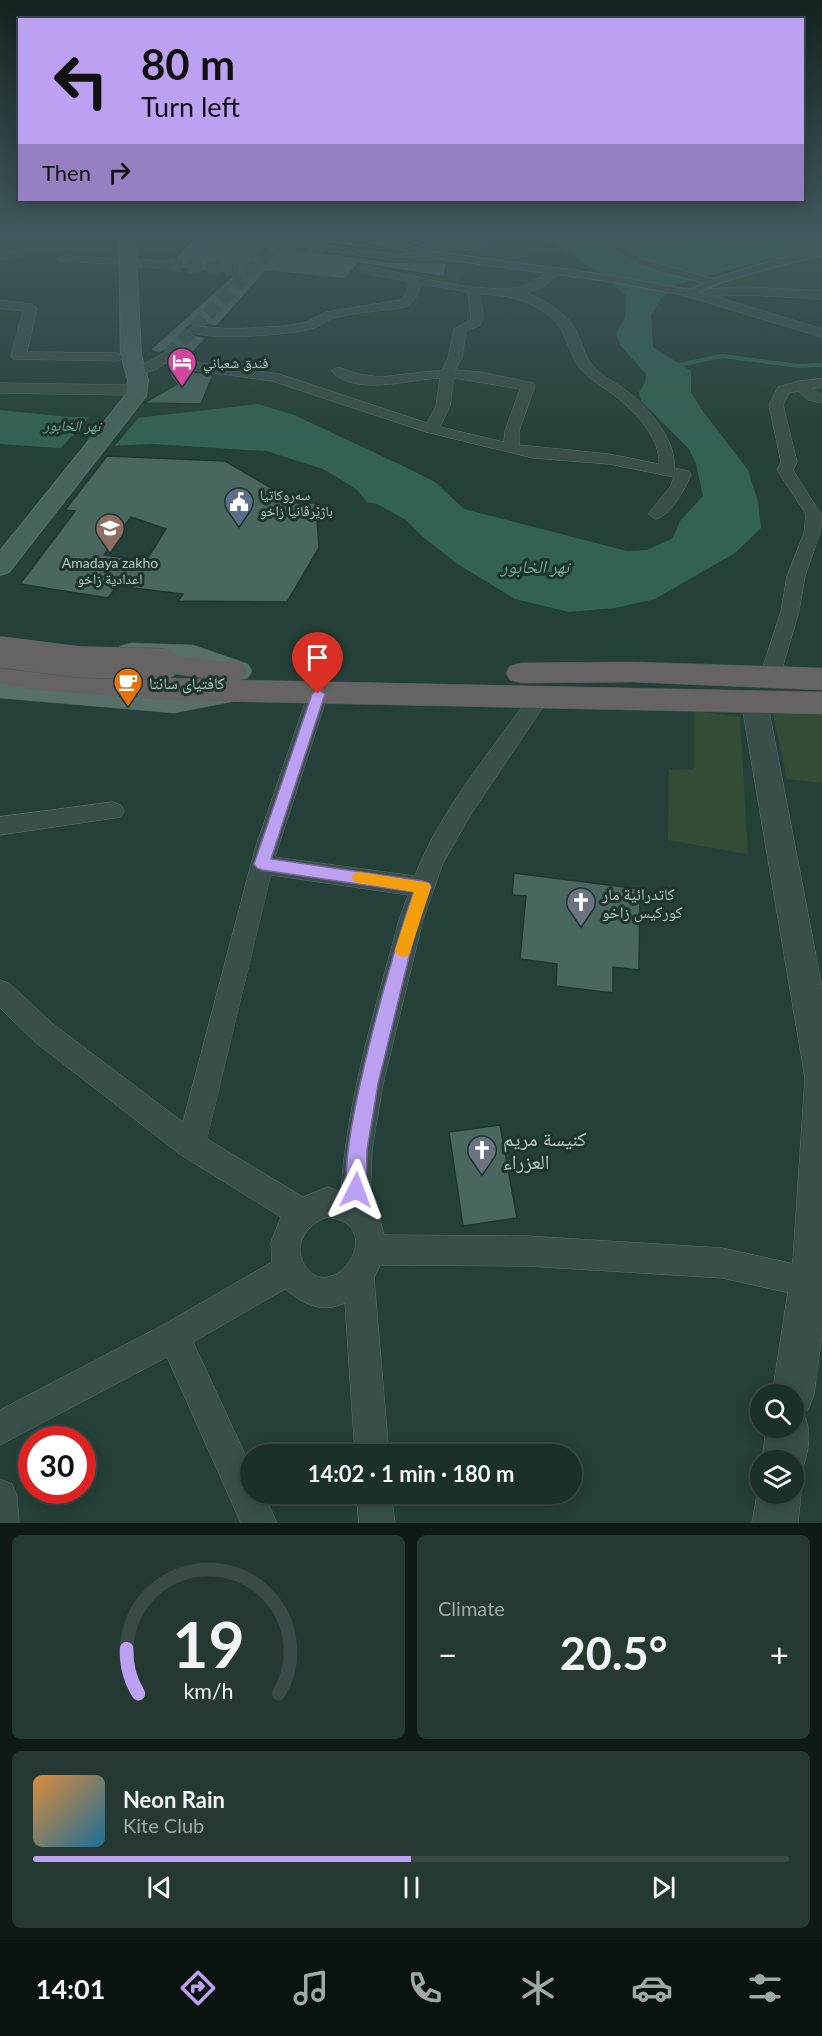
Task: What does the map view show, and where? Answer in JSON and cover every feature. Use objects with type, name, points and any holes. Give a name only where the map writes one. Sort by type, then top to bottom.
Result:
[{"type":"highway","points":[[9,644],[79,662],[164,677]]},
{"type":"highway","points":[[237,681],[328,674],[633,672],[762,688],[822,703]]},
{"type":"highway","points":[[0,673],[36,679],[164,677],[237,681],[318,694],[541,695],[762,688],[822,680]]},
{"type":"main road","points":[[120,304],[118,357],[124,399]]},
{"type":"main road","points":[[0,567],[52,490],[124,399],[139,388],[131,355],[126,304]]},
{"type":"main road","points":[[0,536],[52,490]]},
{"type":"main road","points":[[0,657],[9,650],[9,644],[70,650],[193,655],[237,681]]},
{"type":"main road","points":[[0,687],[174,702],[237,681]]},
{"type":"street","points":[[1,304],[30,308],[23,326],[25,339],[18,356],[118,357]]},
{"type":"street","points":[[193,330],[234,333],[300,328],[326,316],[398,304]]},
{"type":"street","points":[[431,429],[443,406],[449,367],[455,358],[460,329],[474,323],[477,319],[476,304]]},
{"type":"street","points":[[540,304],[561,319],[568,328],[578,355],[588,369],[632,403],[666,450],[668,459],[666,470]]},
{"type":"street","points":[[769,304],[788,307],[796,304]]},
{"type":"street","points":[[780,304],[788,307],[822,333]]},
{"type":"street","points":[[136,372],[166,357],[184,365],[274,378],[431,429],[533,453],[609,459],[683,474],[678,488],[656,514]]},
{"type":"street","points":[[338,371],[353,378],[376,383],[449,374],[528,386],[512,431],[511,448]]},
{"type":"street","points":[[326,396],[353,378]]},
{"type":"street","points":[[795,1384],[814,1267],[822,1078],[762,688],[790,611],[796,576],[812,533],[814,514],[785,470],[789,462],[776,405],[783,390],[799,385],[822,383]]},
{"type":"street","points":[[799,385],[813,397],[822,399]]},
{"type":"street","points":[[0,388],[124,399]]},
{"type":"street","points":[[191,1145],[262,864],[318,694]]},
{"type":"street","points":[[355,1210],[358,1150],[369,1084],[411,920],[432,861],[463,808],[541,695]]},
{"type":"street","points":[[0,826],[113,811]]},
{"type":"street","points":[[262,864],[423,887]]},
{"type":"street","points":[[0,991],[44,1033],[191,1145],[302,1213]]},
{"type":"street","points":[[372,1444],[365,1264],[370,1235],[365,1221],[355,1210],[343,1203],[328,1202],[314,1205],[302,1213],[292,1225],[286,1240],[286,1255],[290,1269],[298,1280],[308,1289],[321,1293],[335,1292],[348,1287],[365,1264],[527,1251],[814,1267]]},
{"type":"street","points":[[0,1428],[174,1336],[290,1269]]},
{"type":"street","points":[[174,1336],[259,1523]]},
{"type":"street","points":[[0,1496],[1,1523]]},
{"type":"street","points":[[375,1504],[376,1523]]},
{"type":"street","points":[[775,1523],[778,1504]]},
{"type":"shaded area","points":[[771,704],[822,707],[822,783],[787,779]]},
{"type":"shaded area","points":[[694,711],[740,717],[748,854],[668,840],[669,770],[694,769]]},
{"type":"water","name":"نهر الخابور","points":[[626,304],[658,304],[651,315],[653,347],[691,371],[691,392],[748,470],[758,502],[761,528],[735,553],[655,599],[615,608],[569,612],[515,599],[456,563],[423,537],[406,520],[377,504],[367,502],[357,490],[345,482],[323,469],[266,451],[153,444],[59,448],[0,444],[0,410],[69,417],[137,418],[258,404],[294,415],[435,482],[464,509],[627,551],[647,550],[673,538],[680,521],[703,496],[696,464],[689,449],[641,401],[639,392],[645,383],[646,374],[621,346],[616,334],[625,318]]},
{"type":"pier","points":[[92,414],[141,415],[112,449],[58,451]]},
{"type":"building","points":[[201,304],[237,304],[217,326],[193,324],[186,328],[186,332],[206,338],[187,359],[175,355],[173,350],[167,349],[159,353],[150,350]]},
{"type":"building","points":[[177,369],[213,375],[201,404],[144,403],[177,384],[169,374]]},
{"type":"building","name":"سه‌روكاتيا باژێرڤانيا زاخو","points":[[107,456],[225,461],[297,503],[316,503],[319,548],[287,602],[178,601],[183,594],[117,586],[108,598],[20,584],[75,511],[65,510]],"holes":[[[131,517],[166,529],[146,561],[104,555]]]},
{"type":"building","name":"كاتدرائية مار كوركيس زاخو","points":[[514,873],[640,889],[639,970],[613,967],[613,993],[556,986],[557,964],[520,959],[526,896],[512,895]]},
{"type":"building","name":"كنيسة مريم العزراء","points":[[500,1125],[517,1218],[463,1226],[449,1132]]},
{"type":"waterway","points":[[674,366],[722,356],[798,366],[822,365]]},
{"type":"tunnel","points":[[168,355],[218,304]]},
{"type":"slow traffic","points":[[360,878],[423,887],[403,950]]},
{"type":"place","name":"فندق شعباني","points":[[182,388]]},
{"type":"place","name":"سه‌روكاتيا باژێرڤانيا زاخو","points":[[239,528]]},
{"type":"place","name":"Amadaya zakho اعدادية زاخو","points":[[110,554]]},
{"type":"place","name":"کافتیای سانتا","points":[[128,708]]},
{"type":"place","name":"كاتدرائية مار كوركيس زاخو","points":[[581,928]]},
{"type":"place","name":"كنيسة مريم العزراء","points":[[482,1176]]},
{"type":"route","points":[[318,694],[262,864],[423,887],[411,920],[369,1084],[358,1150],[356,1190]]}]
